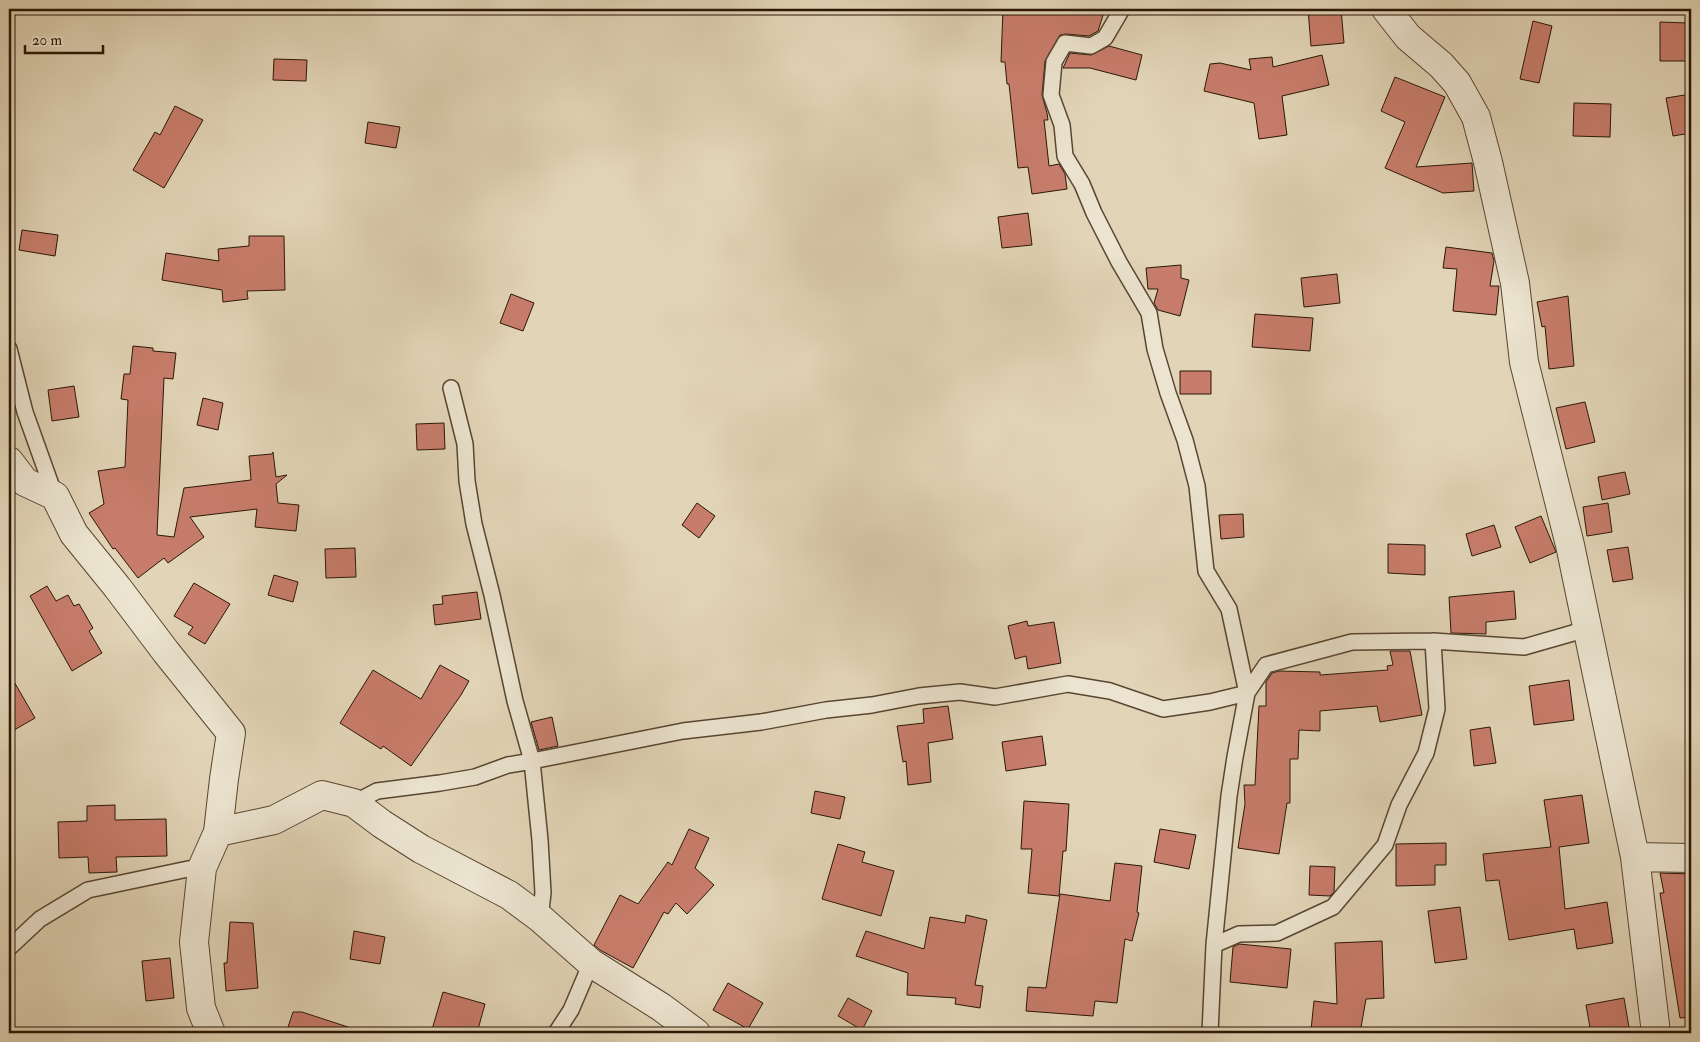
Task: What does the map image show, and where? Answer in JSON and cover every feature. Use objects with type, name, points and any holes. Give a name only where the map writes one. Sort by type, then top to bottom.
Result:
[{"type":"street","points":[[1386,9],[1408,37],[1441,65],[1458,83],[1476,117],[1488,162],[1515,283],[1524,362],[1570,545],[1635,857],[1656,1033]]},
{"type":"street","points":[[9,461],[25,482],[55,496],[74,534],[231,733],[218,832],[202,868],[194,942],[201,1008],[211,1033]]},
{"type":"street","points":[[218,832],[274,820],[322,795],[354,803],[421,849],[509,895],[540,918],[591,963],[661,1006],[696,1033]]},
{"type":"street","points":[[1635,857],[1691,858]]},
{"type":"lane","points":[[1122,9],[1105,38],[1092,46],[1065,43],[1054,62],[1051,94],[1062,125],[1065,156],[1082,184],[1094,213],[1115,254],[1149,313],[1156,349],[1168,393],[1185,440],[1196,486],[1206,572],[1229,610],[1247,694]]},
{"type":"lane","points":[[9,349],[25,412],[55,496]]},
{"type":"lane","points":[[451,388],[465,444],[467,481],[474,524],[501,633],[515,701],[532,761],[543,893],[540,918]]},
{"type":"lane","points":[[1210,1033],[1214,945],[1234,757],[1247,694],[1266,665],[1352,642],[1433,641],[1524,647],[1587,629]]},
{"type":"lane","points":[[1214,945],[1239,934],[1278,933],[1333,907],[1385,845],[1400,805],[1426,754],[1437,709],[1433,641]]},
{"type":"lane","points":[[354,803],[377,791],[440,784],[475,777],[508,765],[683,731],[761,722],[919,696],[960,692],[995,697],[1068,684],[1110,691],[1163,708],[1210,702],[1247,694]]},
{"type":"lane","points":[[9,948],[40,919],[88,890],[188,869],[202,868]]},
{"type":"lane","points":[[556,1033],[571,1010],[591,963]]},
{"type":"building","points":[[1003,9],[1105,9],[1098,31],[1089,36],[1060,35],[1045,61],[1042,95],[1048,120],[1044,120],[1049,166],[1059,164],[1065,174],[1067,189],[1032,194],[1028,167],[1018,168],[1009,84],[1007,84],[1005,62],[1001,62]]},
{"type":"building","points":[[1308,9],[1341,9],[1344,43],[1311,46]]},
{"type":"building","points":[[1533,21],[1552,26],[1539,83],[1520,79]]},
{"type":"building","points":[[1660,22],[1687,23],[1686,61],[1660,61]]},
{"type":"building","points":[[1109,46],[1142,55],[1136,80],[1090,68],[1063,68],[1070,53],[1091,55]]},
{"type":"building","points":[[1322,55],[1329,85],[1282,96],[1287,135],[1259,139],[1254,103],[1204,91],[1210,64],[1220,63],[1251,70],[1249,59],[1272,57],[1273,67]]},
{"type":"building","points":[[274,59],[307,60],[306,81],[273,80]]},
{"type":"building","points":[[1395,77],[1445,97],[1416,167],[1472,163],[1474,191],[1443,193],[1385,168],[1405,122],[1381,111]]},
{"type":"building","points":[[1691,94],[1691,133],[1673,136],[1666,98]]},
{"type":"building","points":[[1574,103],[1611,104],[1610,137],[1573,136]]},
{"type":"building","points":[[175,106],[203,120],[164,188],[133,170],[155,132],[160,135]]},
{"type":"building","points":[[368,122],[400,127],[396,148],[365,143]]},
{"type":"building","points":[[1028,213],[1032,245],[1002,248],[998,217]]},
{"type":"building","points":[[22,230],[58,235],[55,256],[19,250]]},
{"type":"building","points":[[249,236],[284,236],[285,290],[247,291],[248,299],[223,302],[222,290],[162,280],[166,253],[219,261],[218,249],[249,246]]},
{"type":"building","points":[[1446,247],[1492,253],[1494,261],[1490,286],[1499,286],[1496,315],[1453,311],[1457,269],[1443,268]]},
{"type":"building","points":[[1181,265],[1181,278],[1189,280],[1180,316],[1158,310],[1154,303],[1158,289],[1148,289],[1146,268]]},
{"type":"building","points":[[1337,274],[1340,303],[1304,307],[1301,278]]},
{"type":"building","points":[[511,294],[534,303],[523,331],[500,323]]},
{"type":"building","points":[[1568,296],[1574,366],[1549,369],[1545,326],[1542,327],[1537,302]]},
{"type":"building","points":[[1255,314],[1313,318],[1310,351],[1252,347]]},
{"type":"building","points":[[133,346],[153,348],[153,351],[176,353],[173,379],[164,378],[157,535],[174,537],[184,488],[251,480],[249,456],[272,454],[273,452],[276,477],[287,475],[276,484],[278,503],[299,505],[296,531],[255,527],[257,509],[190,517],[204,537],[168,563],[164,558],[138,578],[115,548],[113,549],[89,513],[104,504],[98,471],[125,467],[128,400],[121,399],[124,374],[130,374]]},
{"type":"building","points":[[1180,371],[1211,371],[1211,394],[1180,394]]},
{"type":"building","points":[[74,386],[79,417],[52,421],[48,390]]},
{"type":"building","points":[[203,398],[223,403],[218,430],[197,425]]},
{"type":"building","points":[[1585,402],[1595,442],[1566,449],[1556,408]]},
{"type":"building","points":[[444,423],[445,449],[417,450],[416,424]]},
{"type":"building","points":[[1625,472],[1630,494],[1602,500],[1598,477]]},
{"type":"building","points":[[697,503],[715,516],[699,538],[682,525]]},
{"type":"building","points":[[1608,503],[1612,532],[1587,536],[1583,507]]},
{"type":"building","points":[[1243,514],[1244,537],[1221,539],[1219,515]]},
{"type":"building","points":[[1541,516],[1556,552],[1530,563],[1515,527]]},
{"type":"building","points":[[1494,525],[1501,547],[1472,556],[1466,534]]},
{"type":"building","points":[[1388,544],[1425,545],[1425,575],[1388,573]]},
{"type":"building","points":[[1628,547],[1633,579],[1613,582],[1607,550]]},
{"type":"building","points":[[355,548],[356,577],[326,578],[325,549]]},
{"type":"building","points":[[274,575],[298,582],[293,602],[268,595]]},
{"type":"building","points":[[194,583],[230,604],[205,644],[188,634],[193,627],[174,616]]},
{"type":"building","points":[[47,586],[56,601],[68,595],[74,606],[79,604],[93,628],[89,631],[102,653],[72,671],[30,596]]},
{"type":"building","points":[[1514,591],[1516,619],[1486,622],[1486,634],[1451,633],[1449,597]]},
{"type":"building","points":[[477,592],[481,619],[435,625],[433,605],[443,604],[442,596]]},
{"type":"building","points":[[1027,621],[1028,626],[1054,622],[1061,663],[1028,669],[1026,656],[1015,659],[1008,626]]},
{"type":"building","points":[[1390,651],[1410,651],[1422,715],[1380,722],[1377,706],[1320,711],[1320,731],[1299,730],[1298,759],[1290,759],[1290,803],[1287,803],[1279,854],[1238,848],[1245,804],[1244,785],[1255,785],[1259,706],[1266,706],[1266,682],[1272,673],[1279,671],[1320,672],[1320,675],[1388,670],[1387,666],[1393,665]]},
{"type":"building","points":[[440,665],[469,681],[411,766],[383,746],[381,749],[340,723],[373,670],[421,699]]},
{"type":"building","points":[[9,673],[35,718],[9,733]]},
{"type":"building","points":[[1569,680],[1574,720],[1534,725],[1529,686]]},
{"type":"building","points":[[948,706],[953,739],[928,743],[931,782],[908,785],[906,761],[903,762],[897,726],[924,723],[923,709]]},
{"type":"building","points":[[552,717],[558,746],[539,750],[531,722]]},
{"type":"building","points":[[1490,727],[1496,763],[1474,766],[1470,730]]},
{"type":"building","points":[[1042,736],[1046,765],[1006,771],[1002,742]]},
{"type":"building","points":[[815,791],[845,797],[840,819],[811,813]]},
{"type":"building","points":[[1582,795],[1589,843],[1559,847],[1565,909],[1607,902],[1613,943],[1577,949],[1574,929],[1509,940],[1499,880],[1486,881],[1483,854],[1551,847],[1544,800]]},
{"type":"building","points":[[1024,801],[1069,804],[1066,851],[1063,851],[1059,896],[1028,893],[1032,849],[1021,849]]},
{"type":"building","points":[[115,805],[115,820],[166,819],[167,856],[116,857],[117,872],[89,873],[88,857],[59,858],[58,822],[87,821],[87,806]]},
{"type":"building","points":[[689,829],[709,838],[695,868],[714,885],[687,914],[676,903],[668,914],[664,912],[633,968],[600,950],[594,945],[620,895],[638,904],[668,862],[672,865]]},
{"type":"building","points":[[1160,829],[1196,835],[1189,869],[1154,862]]},
{"type":"building","points":[[1446,843],[1446,865],[1435,865],[1435,885],[1396,886],[1396,844]]},
{"type":"building","points":[[838,844],[865,852],[862,862],[894,871],[881,916],[822,899]]},
{"type":"building","points":[[1115,863],[1142,866],[1137,912],[1139,913],[1132,941],[1125,939],[1117,1003],[1095,1001],[1093,1016],[1026,1011],[1028,987],[1046,988],[1060,894],[1110,901]]},
{"type":"building","points":[[1310,866],[1335,867],[1334,892],[1330,896],[1309,895]]},
{"type":"building","points":[[1660,873],[1691,874],[1691,885],[1686,885],[1691,918],[1691,1017],[1680,1018],[1660,893],[1664,893]]},
{"type":"building","points":[[1460,907],[1467,959],[1435,963],[1428,911]]},
{"type":"building","points":[[966,915],[987,920],[975,985],[983,986],[980,1008],[955,1004],[956,998],[907,995],[908,973],[856,956],[866,931],[924,949],[930,917],[965,923]]},
{"type":"building","points":[[230,922],[253,923],[258,988],[226,991],[224,963],[227,963]]},
{"type":"building","points":[[354,931],[385,937],[380,964],[350,959]]},
{"type":"building","points":[[1382,941],[1384,998],[1366,999],[1360,1033],[1311,1030],[1314,1001],[1337,1004],[1335,943]]},
{"type":"building","points":[[1239,944],[1291,949],[1287,988],[1230,982],[1233,947]]},
{"type":"building","points":[[170,958],[174,998],[146,1001],[142,961]]},
{"type":"building","points":[[728,983],[763,1003],[748,1029],[713,1010]]},
{"type":"building","points":[[443,992],[485,1004],[477,1033],[431,1033]]},
{"type":"building","points":[[848,998],[872,1011],[862,1030],[838,1016]]},
{"type":"building","points":[[1624,998],[1630,1033],[1591,1033],[1586,1005]]},
{"type":"building","points":[[293,1012],[302,1012],[354,1029],[353,1033],[286,1033]]}]
